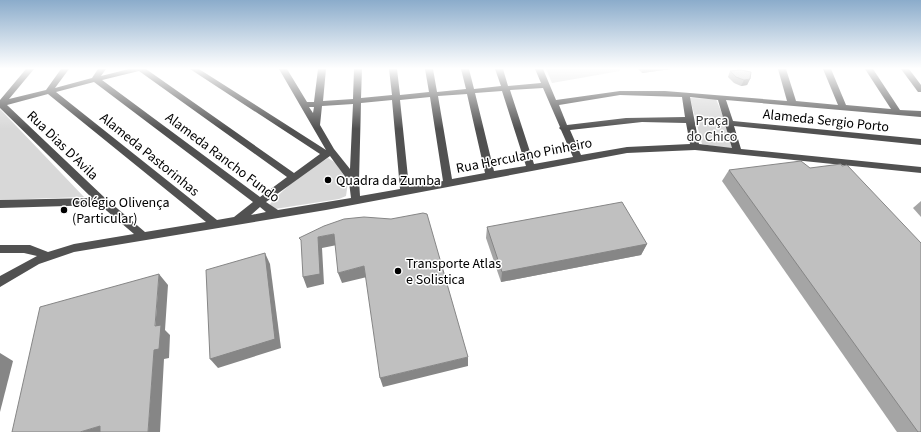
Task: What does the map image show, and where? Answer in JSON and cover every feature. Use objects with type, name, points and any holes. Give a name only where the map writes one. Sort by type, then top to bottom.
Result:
[{"type":"street","points":[[1,105],[14,89]]},
{"type":"street","points":[[1,105],[56,89]]},
{"type":"street","name":"Alameda Rancho Fundo","points":[[109,89],[276,214]]},
{"type":"street","points":[[169,89],[293,177]]},
{"type":"street","points":[[226,89],[328,153],[354,181]]},
{"type":"street","points":[[295,89],[316,124],[328,153]]},
{"type":"street","points":[[316,124],[320,89]]},
{"type":"street","points":[[356,200],[354,181],[358,89]]},
{"type":"street","points":[[394,89],[405,191]]},
{"type":"street","points":[[432,89],[448,183]]},
{"type":"street","points":[[305,105],[492,89]]},
{"type":"street","points":[[506,89],[531,168]]},
{"type":"street","points":[[548,89],[563,128],[578,159]]},
{"type":"street","points":[[788,89],[792,103]]},
{"type":"street","points":[[835,89],[843,107]]},
{"type":"street","points":[[882,89],[897,112]]},
{"type":"street","name":"Alameda Pastorinhas","points":[[49,91],[215,224]]},
{"type":"street","points":[[470,91],[490,176]]},
{"type":"street","points":[[553,103],[638,92],[685,94],[921,114]]},
{"type":"street","points":[[685,94],[695,147]]},
{"type":"street","points":[[721,97],[738,152]]},
{"type":"street","name":"Rua Dias D'Avila","points":[[1,105],[102,201],[143,236]]},
{"type":"street","points":[[563,128],[629,120],[689,120]]},
{"type":"street","name":"Alameda Sergio Porto","points":[[728,123],[921,142]]},
{"type":"street","name":"Rua Herculano Pinheiro","points":[[0,282],[21,268],[46,256],[74,248],[356,200],[578,159],[649,148],[695,147],[921,170]]},
{"type":"street","points":[[238,220],[259,202],[328,153]]},
{"type":"street","points":[[0,204],[102,201]]},
{"type":"street","points":[[0,249],[32,249],[39,251],[46,256]]},
{"type":"green space","name":"Praça do Chico","points":[[690,98],[716,99],[726,123],[733,150],[702,144]]},
{"type":"green space","points":[[0,109],[84,197],[0,200]]},
{"type":"green space","points":[[328,158],[336,163],[348,182],[346,196],[339,199],[275,209],[271,208],[270,204],[276,197],[304,173]]},
{"type":"building","points":[[801,161],[810,168],[841,164],[842,166],[847,165],[921,243],[921,432],[918,432],[729,170]]},
{"type":"building","points":[[622,202],[647,244],[502,272],[487,227]]},
{"type":"building","points":[[423,213],[427,214],[468,357],[380,378],[364,266],[338,273],[334,234],[318,237],[320,274],[303,277],[301,240],[299,238],[324,226],[344,219],[364,217],[391,219]]},
{"type":"building","points":[[265,253],[275,339],[210,359],[206,270]]},
{"type":"building","points":[[159,274],[155,326],[161,325],[159,349],[154,350],[148,432],[100,432],[100,426],[80,432],[12,432],[40,307]]},
{"type":"place","name":"Quadra da Zumba","points":[[328,180]]},
{"type":"place","name":"Colégio Olivença (Particular)","points":[[64,210]]},
{"type":"place","name":"Transporte Atlas e Solistica","points":[[398,271]]}]
